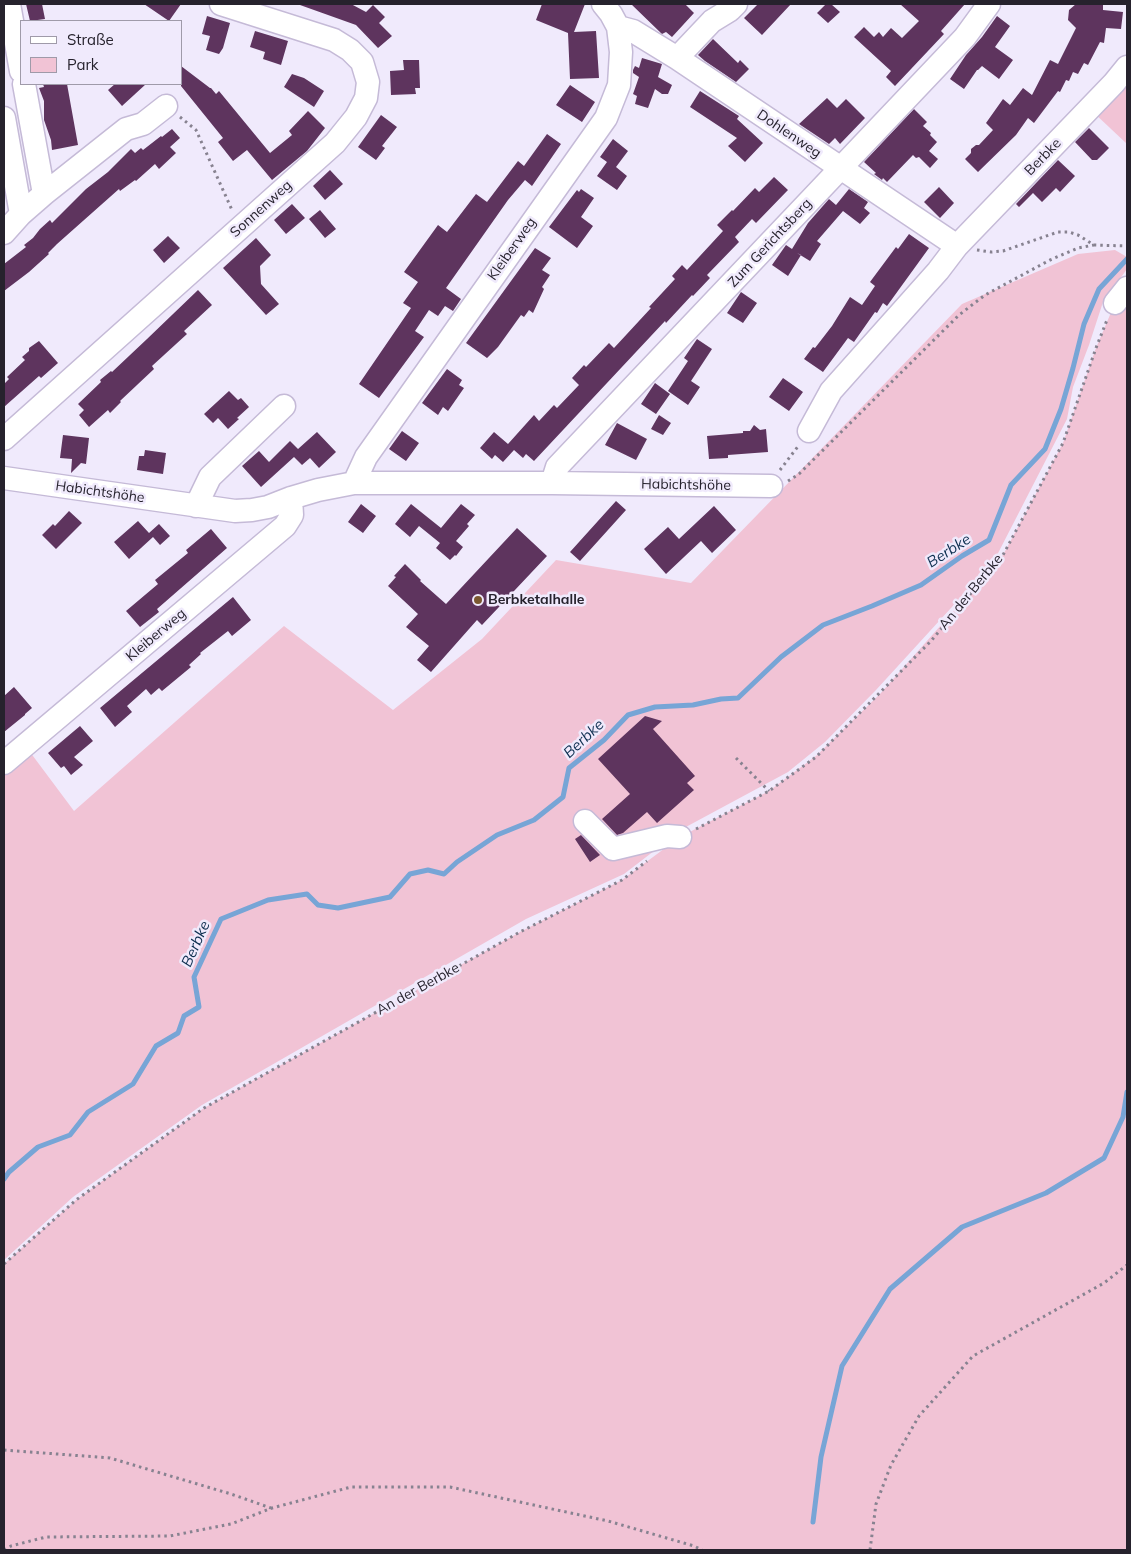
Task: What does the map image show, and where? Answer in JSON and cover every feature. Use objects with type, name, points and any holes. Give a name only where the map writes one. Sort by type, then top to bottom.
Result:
[{"type":"street","points":[[9,4],[20,65]]},
{"type":"street","name":"Sonnenweg","points":[[4,439],[335,142],[356,117],[366,98],[368,82],[362,62],[350,50],[334,40],[221,4]]},
{"type":"street","name":"Kleiberweg","points":[[354,483],[366,457],[606,118],[619,80],[621,52],[618,27],[603,4]]},
{"type":"street","points":[[677,58],[712,21],[736,4]]},
{"type":"street","name":"Zum Gerichtsberg","points":[[552,483],[557,467],[965,37],[989,4]]},
{"type":"street","name":"Dohlenweg","points":[[618,27],[633,31],[677,58],[957,246]]},
{"type":"street","name":"Berbke","points":[[957,246],[1114,83],[1127,67]]},
{"type":"street","points":[[24,85],[44,194]]},
{"type":"street","points":[[4,232],[44,194],[126,129],[143,124],[166,106]]},
{"type":"street","points":[[4,118],[21,214]]},
{"type":"street","points":[[809,431],[831,392],[938,271],[957,246]]},
{"type":"street","points":[[196,506],[210,477],[284,406]]},
{"type":"street","name":"Habichtshöhe","points":[[4,478],[234,511],[268,507],[291,498],[354,483],[771,486]]},
{"type":"street","name":"Kleiberweg","points":[[4,763],[285,526],[292,515],[291,498]]},
{"type":"street","points":[[585,821],[613,849],[667,836],[680,837]]},
{"type":"path","points":[[166,106],[196,130],[240,227]]},
{"type":"path","points":[[957,246],[983,252],[1003,251],[1058,232],[1069,232],[1078,235],[1094,244]]},
{"type":"path","points":[[771,486],[787,482],[799,474],[959,315],[985,295],[1050,260],[1078,248],[1094,244],[1127,246]]},
{"type":"path","name":"An der Berbke","points":[[680,837],[769,791],[816,756],[931,641],[1003,555],[1063,443],[1096,348],[1121,295]]},
{"type":"path","points":[[771,486],[786,460],[809,431]]},
{"type":"path","points":[[736,758],[769,791]]},
{"type":"path","name":"An der Berbke","points":[[4,1264],[76,1200],[204,1108],[520,932],[622,880],[651,858]]},
{"type":"path","points":[[870,1550],[876,1504],[891,1466],[919,1416],[967,1362],[973,1356],[1104,1283],[1127,1265]]},
{"type":"path","points":[[4,1450],[110,1458],[232,1494],[272,1508]]},
{"type":"path","points":[[4,1550],[11,1546],[46,1537],[170,1536],[231,1524],[272,1508],[351,1487],[450,1487],[608,1521],[702,1550]]},
{"type":"green space","points":[[1127,76],[1127,144],[1093,112]]},
{"type":"green space","points":[[1115,250],[1127,257],[1127,269],[1103,302],[1073,387],[1067,419],[994,561],[876,690],[825,742],[788,772],[684,828],[624,874],[526,919],[202,1105],[73,1197],[4,1260],[4,775],[30,752],[74,811],[284,626],[393,710],[482,639],[556,560],[691,583],[962,304],[1078,254]]},
{"type":"green space","points":[[1127,293],[1127,1550],[4,1550],[4,1264],[76,1200],[204,1108],[520,932],[622,880],[680,837],[769,791],[816,756],[880,694],[1003,555],[1063,443],[1096,348],[1115,303]]},
{"type":"building","points":[[26,4],[42,4],[45,19],[30,20]]},
{"type":"building","points":[[144,4],[181,4],[170,20]]},
{"type":"building","points":[[301,4],[351,4],[366,12],[373,5],[385,17],[379,23],[392,36],[378,48],[356,25]]},
{"type":"building","points":[[542,4],[585,4],[574,32],[596,31],[599,78],[570,79],[568,33],[536,20]]},
{"type":"building","points":[[631,4],[685,4],[694,13],[672,37],[666,32],[662,34]]},
{"type":"building","points":[[758,4],[791,4],[762,35],[744,18]]},
{"type":"building","points":[[826,4],[831,4],[840,12],[828,23],[817,13]]},
{"type":"building","points":[[900,4],[965,4],[941,31],[944,34],[895,86],[886,77],[891,71],[854,37],[864,27],[874,37],[879,32],[883,37],[891,28],[902,38],[919,21]]},
{"type":"building","points":[[1076,4],[1103,4],[1103,10],[1123,12],[1121,29],[1106,28],[1104,43],[1100,42],[1088,65],[1084,63],[1078,74],[1073,72],[1069,81],[1066,80],[1060,92],[1058,91],[1034,123],[1028,118],[1016,135],[978,172],[965,159],[971,153],[971,149],[979,145],[993,130],[986,123],[1003,99],[1010,105],[1023,88],[1032,95],[1050,60],[1058,64],[1076,28],[1068,20],[1069,10]]},
{"type":"building","points":[[207,16],[230,23],[223,48],[219,54],[206,50],[210,36],[202,34]]},
{"type":"building","points":[[997,16],[1010,26],[995,47],[1013,60],[999,79],[982,66],[964,89],[950,79],[966,55]]},
{"type":"building","points":[[255,31],[288,41],[281,65],[263,59],[265,52],[250,47]]},
{"type":"building","points":[[713,39],[738,63],[740,60],[749,69],[736,82],[698,55]]},
{"type":"building","points":[[642,58],[662,64],[658,77],[672,85],[668,94],[662,94],[655,89],[648,108],[635,104],[637,96],[633,94],[639,77],[633,73],[633,70],[635,66],[639,68]]},
{"type":"building","points":[[403,60],[419,60],[420,88],[415,88],[416,94],[391,95],[390,71],[404,70]]},
{"type":"building","points":[[182,67],[211,88],[216,94],[219,91],[270,153],[292,135],[289,131],[308,111],[325,128],[307,151],[272,180],[247,150],[233,161],[218,142],[223,138],[181,86]]},
{"type":"building","points":[[292,74],[304,78],[324,91],[314,107],[284,87]]},
{"type":"building","points":[[43,85],[67,85],[78,145],[52,150],[51,140],[44,120],[44,101],[39,88],[44,87]]},
{"type":"building","points":[[114,85],[145,85],[122,106],[108,90]]},
{"type":"building","points":[[570,85],[595,102],[582,122],[556,105]]},
{"type":"building","points":[[700,91],[739,116],[737,119],[763,143],[745,162],[728,146],[737,138],[690,107]]},
{"type":"building","points":[[827,98],[837,108],[846,99],[865,118],[840,144],[835,138],[829,144],[799,124]]},
{"type":"building","points":[[914,109],[927,122],[923,126],[937,142],[929,151],[938,159],[930,168],[919,157],[916,158],[913,155],[887,182],[883,178],[882,180],[864,162]]},
{"type":"building","points":[[381,115],[397,127],[382,146],[385,148],[376,160],[358,147]]},
{"type":"building","points":[[1089,128],[1109,148],[1097,160],[1092,160],[1075,142]]},
{"type":"building","points":[[172,129],[180,138],[170,147],[176,153],[159,169],[155,164],[136,181],[120,191],[119,189],[57,244],[29,272],[4,291],[4,264],[26,247],[24,245],[40,229],[50,220],[52,223],[86,189],[108,172],[131,149],[135,153],[141,148],[143,150]]},
{"type":"building","points":[[547,134],[561,144],[532,186],[525,180],[508,200],[446,288],[461,299],[453,311],[445,306],[438,316],[429,310],[415,331],[424,337],[379,398],[359,384],[411,308],[403,303],[418,282],[404,272],[438,225],[447,232],[476,194],[487,202],[518,161],[524,166]]},
{"type":"building","points":[[613,139],[628,151],[616,167],[627,176],[617,190],[597,176],[607,162],[600,157]]},
{"type":"building","points":[[1058,160],[1075,176],[1060,192],[1056,188],[1042,202],[1033,193],[1019,207],[1016,204]]},
{"type":"building","points":[[330,170],[343,184],[325,200],[313,186]]},
{"type":"building","points":[[774,177],[788,190],[756,223],[752,219],[735,237],[739,242],[707,275],[710,278],[666,323],[665,321],[534,461],[526,454],[523,458],[514,450],[503,462],[495,455],[492,459],[480,448],[494,432],[508,444],[534,415],[539,421],[554,405],[557,408],[579,385],[572,378],[584,365],[586,367],[609,343],[614,348],[675,279],[672,276],[682,265],[687,270],[723,231],[717,225],[755,188],[759,192]]},
{"type":"building","points":[[939,187],[954,203],[940,218],[924,202]]},
{"type":"building","points":[[581,189],[594,198],[581,217],[593,226],[577,248],[549,227],[577,190],[579,192]]},
{"type":"building","points":[[849,189],[868,202],[864,208],[870,213],[860,224],[843,211],[817,241],[821,244],[810,261],[801,255],[788,276],[772,265],[786,245],[792,249],[808,223],[829,199],[836,205]]},
{"type":"building","points":[[292,204],[305,218],[286,234],[274,220]]},
{"type":"building","points":[[320,210],[336,229],[325,238],[309,219]]},
{"type":"building","points":[[909,234],[929,248],[887,306],[883,303],[854,342],[848,338],[823,372],[804,359],[832,326],[850,297],[862,305],[875,286],[870,282],[896,247],[898,249]]},
{"type":"building","points":[[168,236],[180,248],[164,263],[153,250]]},
{"type":"building","points":[[256,238],[271,255],[260,266],[261,284],[279,304],[266,315],[223,268]]},
{"type":"building","points":[[535,248],[551,258],[542,270],[550,275],[542,287],[544,289],[533,313],[529,310],[524,317],[521,315],[498,347],[487,358],[466,343]]},
{"type":"building","points":[[198,290],[212,305],[184,331],[187,334],[152,366],[154,369],[110,413],[108,410],[89,427],[79,415],[84,410],[78,404],[101,382],[100,380],[112,372]]},
{"type":"building","points":[[741,292],[757,303],[743,323],[727,313]]},
{"type":"building","points":[[697,339],[712,349],[691,381],[700,387],[688,405],[668,391],[688,361],[684,358]]},
{"type":"building","points":[[39,341],[58,363],[41,378],[39,376],[4,407],[4,384],[9,379],[7,377],[25,360],[22,357],[29,351],[29,348]]},
{"type":"building","points":[[447,369],[462,380],[459,385],[464,388],[448,411],[443,407],[438,415],[422,403]]},
{"type":"building","points":[[783,378],[803,392],[789,411],[769,397]]},
{"type":"building","points":[[655,383],[670,394],[656,414],[641,404]]},
{"type":"building","points":[[229,391],[238,400],[241,398],[249,407],[228,429],[218,418],[213,423],[204,414]]},
{"type":"building","points":[[659,415],[671,423],[663,435],[651,429]]},
{"type":"building","points":[[617,423],[647,439],[636,460],[605,445]]},
{"type":"building","points":[[754,425],[760,430],[766,429],[768,452],[728,455],[728,458],[709,459],[707,436],[743,433],[743,431],[750,431]]},
{"type":"building","points":[[402,431],[419,443],[406,461],[389,449]]},
{"type":"building","points":[[317,432],[336,452],[319,468],[310,458],[302,465],[294,457],[261,487],[242,466],[259,451],[269,462],[290,441],[298,449]]},
{"type":"building","points":[[63,435],[89,438],[86,464],[81,463],[71,473],[72,459],[60,458]]},
{"type":"building","points":[[145,450],[166,453],[163,474],[137,470],[139,456],[144,456]]},
{"type":"building","points":[[616,501],[626,510],[580,561],[570,552]]},
{"type":"building","points":[[361,504],[376,516],[363,533],[348,522]]},
{"type":"building","points":[[411,504],[441,528],[461,504],[475,515],[467,524],[469,526],[456,541],[463,547],[456,556],[450,560],[436,548],[440,543],[419,526],[410,537],[395,524]]},
{"type":"building","points":[[714,506],[736,530],[712,553],[701,541],[666,574],[644,549],[668,527],[679,539]]},
{"type":"building","points":[[69,511],[82,523],[56,549],[42,535],[53,524],[55,526]]},
{"type":"building","points":[[138,521],[149,533],[159,524],[170,536],[160,545],[153,537],[129,559],[114,542]]},
{"type":"building","name":"Berbketalhalle","points":[[517,528],[547,556],[482,625],[477,620],[431,672],[417,660],[429,646],[406,627],[418,614],[388,586],[405,564],[420,581],[446,604]]},
{"type":"building","points":[[211,529],[227,548],[157,609],[159,612],[140,627],[126,611],[158,584],[155,580],[188,553],[186,550]]},
{"type":"building","points":[[233,597],[251,620],[232,636],[228,631],[200,653],[189,665],[191,667],[162,691],[159,688],[151,695],[146,689],[127,706],[132,712],[115,727],[100,708]]},
{"type":"building","points":[[14,687],[32,708],[4,732],[4,696]]},
{"type":"building","points":[[645,716],[662,721],[653,729],[695,776],[687,783],[694,790],[657,823],[647,812],[623,833],[617,835],[602,819],[630,794],[598,759]]},
{"type":"building","points":[[80,726],[93,741],[74,757],[83,765],[71,775],[64,766],[61,768],[48,753]]},
{"type":"building","points":[[581,835],[600,855],[590,862],[575,839]]},
{"type":"waterway","name":"Berbke","points":[[4,1179],[9,1172],[38,1147],[70,1135],[88,1112],[133,1084],[156,1046],[178,1033],[184,1016],[199,1007],[194,977],[221,919],[268,900],[307,894],[318,905],[338,908],[390,897],[410,874],[428,870],[444,874],[457,862],[497,835],[534,820],[563,797],[569,768],[604,740],[628,715],[655,707],[693,705],[721,699],[738,698],[781,657],[823,625],[921,585],[962,556],[989,540],[1011,485],[1045,449],[1061,409],[1084,324],[1099,289],[1127,259]]},
{"type":"waterway","points":[[813,1522],[821,1457],[842,1366],[890,1289],[962,1227],[1046,1193],[1104,1158],[1123,1117],[1127,1092]]},
{"type":"place","name":"Berbketalhalle","points":[[478,600]]}]
